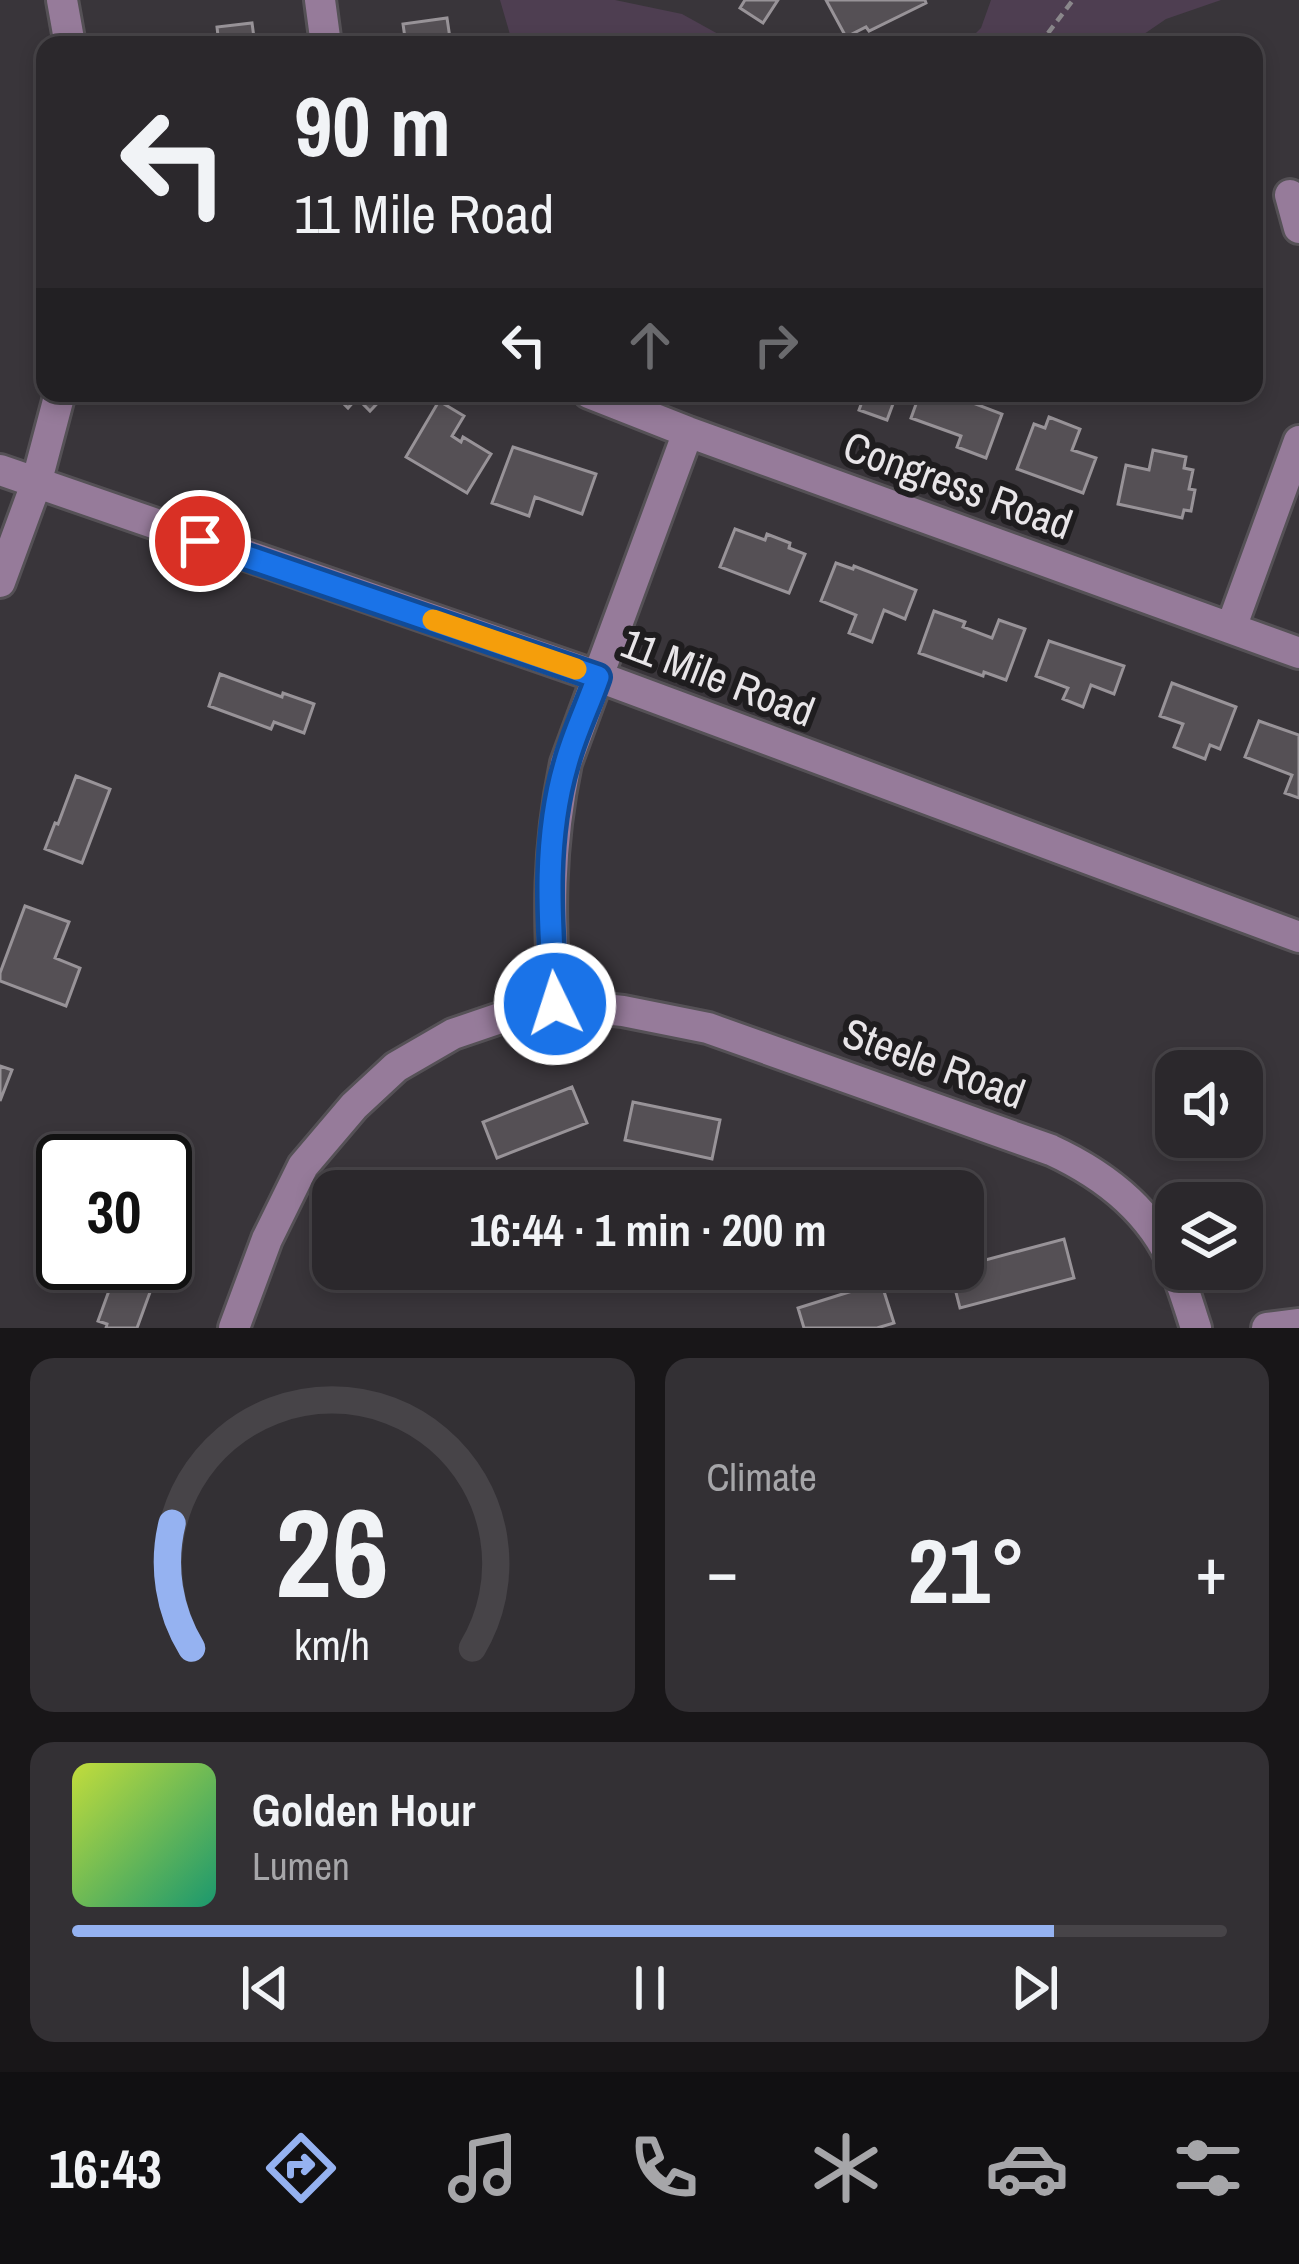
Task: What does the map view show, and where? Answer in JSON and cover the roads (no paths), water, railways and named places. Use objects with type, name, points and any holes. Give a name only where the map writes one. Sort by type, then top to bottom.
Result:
[{"type":"street","points":[[62,0],[68,36]]},
{"type":"street","points":[[320,0],[325,36]]},
{"type":"street","points":[[1290,195],[1299,227]]},
{"type":"street","points":[[0,582],[58,402]]},
{"type":"street","name":"Congress Road","points":[[613,402],[1299,653]]},
{"type":"street","points":[[555,1004],[550,866],[566,763],[688,432]]},
{"type":"street","points":[[1231,628],[1299,441]]},
{"type":"street","name":"11 Mile Road","points":[[0,470],[598,677],[1299,937]]},
{"type":"street","name":"Steele Road","points":[[233,1328],[267,1239],[303,1166],[355,1106],[396,1067],[453,1034],[555,1004],[623,1010],[708,1028],[1082,1164],[1145,1217],[1174,1262],[1196,1328]]},
{"type":"street","points":[[1267,1328],[1299,1324]]}]
